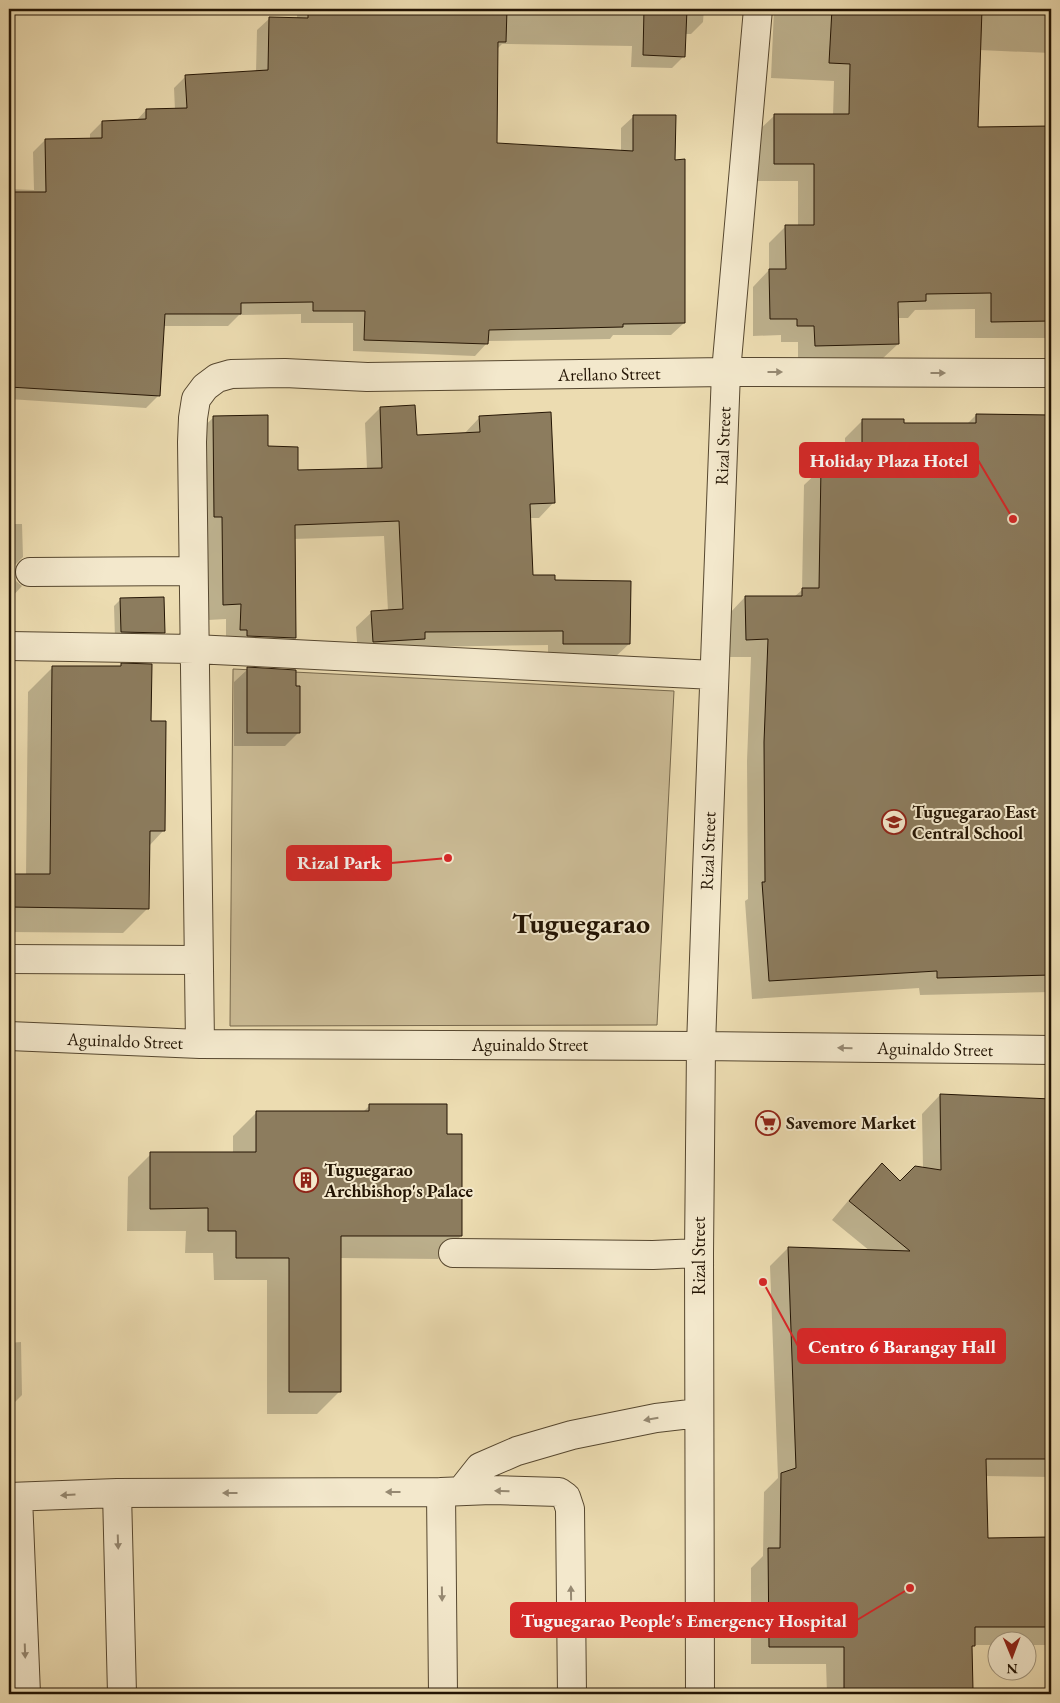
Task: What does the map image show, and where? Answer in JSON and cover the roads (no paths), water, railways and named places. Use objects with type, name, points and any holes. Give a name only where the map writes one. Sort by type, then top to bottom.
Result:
[{"type":"street","name":"Rizal Street","points":[[700,1694],[699,1253],[701,1046],[726,372],[758,9]]},
{"type":"street","name":"Arellano Street","points":[[200,1044],[193,571],[193,418],[196,399],[205,387],[217,378],[231,374],[286,373],[367,376],[726,372],[1051,373]]},
{"type":"street","points":[[30,572],[193,571]]},
{"type":"street","points":[[9,646],[194,649],[714,675]]},
{"type":"street","points":[[9,958],[198,960]]},
{"type":"street","name":"Aguinaldo Street","points":[[9,1036],[200,1044],[701,1046],[1051,1050]]},
{"type":"street","points":[[453,1253],[653,1255],[699,1253]]},
{"type":"street","points":[[443,1694],[451,1492],[480,1467],[517,1451],[572,1435],[656,1418],[700,1413]]},
{"type":"street","points":[[26,1694],[14,1497],[117,1493],[451,1492],[492,1490],[559,1492],[566,1497],[570,1509],[572,1694]]},
{"type":"street","points":[[117,1493],[122,1694]]},
{"type":"place","name":"Holiday Plaza Hotel","points":[[1013,519]]},
{"type":"place","name":"Tuguegarao East Central School","points":[[894,822]]},
{"type":"place","name":"Rizal Park","points":[[448,858]]},
{"type":"place","name":"Savemore Market","points":[[768,1123]]},
{"type":"place","name":"Tuguegarao Archbishop's Palace","points":[[306,1180]]},
{"type":"place","name":"Centro 6 Barangay Hall","points":[[763,1282]]},
{"type":"place","name":"Tuguegarao People's Emergency Hospital","points":[[910,1588]]},
{"type":"district","name":"Tuguegarao","points":[[581,923]]}]
